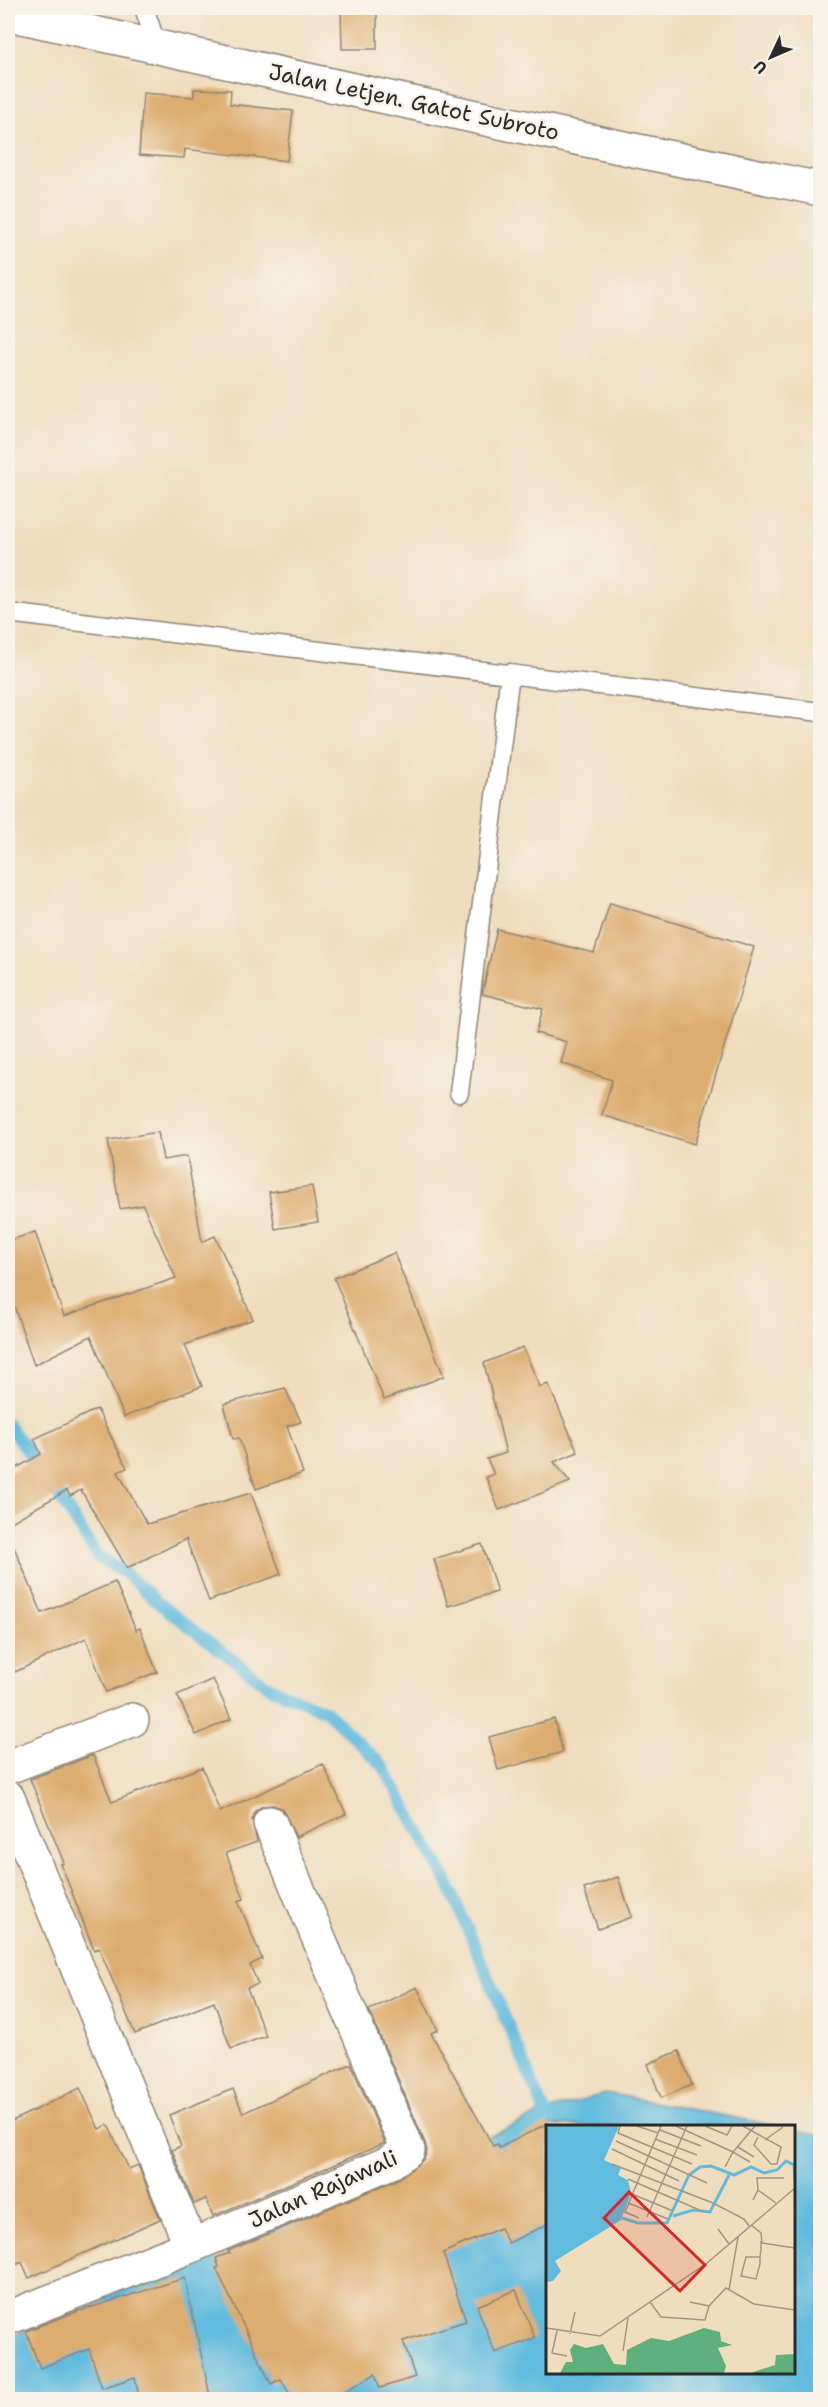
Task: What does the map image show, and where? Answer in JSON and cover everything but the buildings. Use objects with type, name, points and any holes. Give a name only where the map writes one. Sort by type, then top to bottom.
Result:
[{"type":"street","name":"Jalan Letjen. Gatot Subroto","points":[[8,14],[482,118],[820,189]]},
{"type":"street","points":[[8,1767],[132,1720]]},
{"type":"street","points":[[8,1798],[191,2246]]},
{"type":"street","name":"Jalan Rajawali","points":[[8,2318],[191,2246],[391,2162],[408,2150],[270,1823]]},
{"type":"lane","points":[[144,8],[157,46]]},
{"type":"lane","points":[[8,613],[820,712]]},
{"type":"lane","points":[[459,1093],[510,673]]},
{"type":"water","points":[[606,2093],[772,2125],[546,2125],[546,2374],[795,2374],[795,2130],[820,2135],[820,2399],[8,2399],[8,2337],[271,2227],[307,2217],[545,2112]]},
{"type":"waterway","points":[[8,1425],[46,1476],[98,1557],[126,1574],[162,1606],[269,1687],[326,1711],[383,1766],[448,1883],[545,2112]]}]
